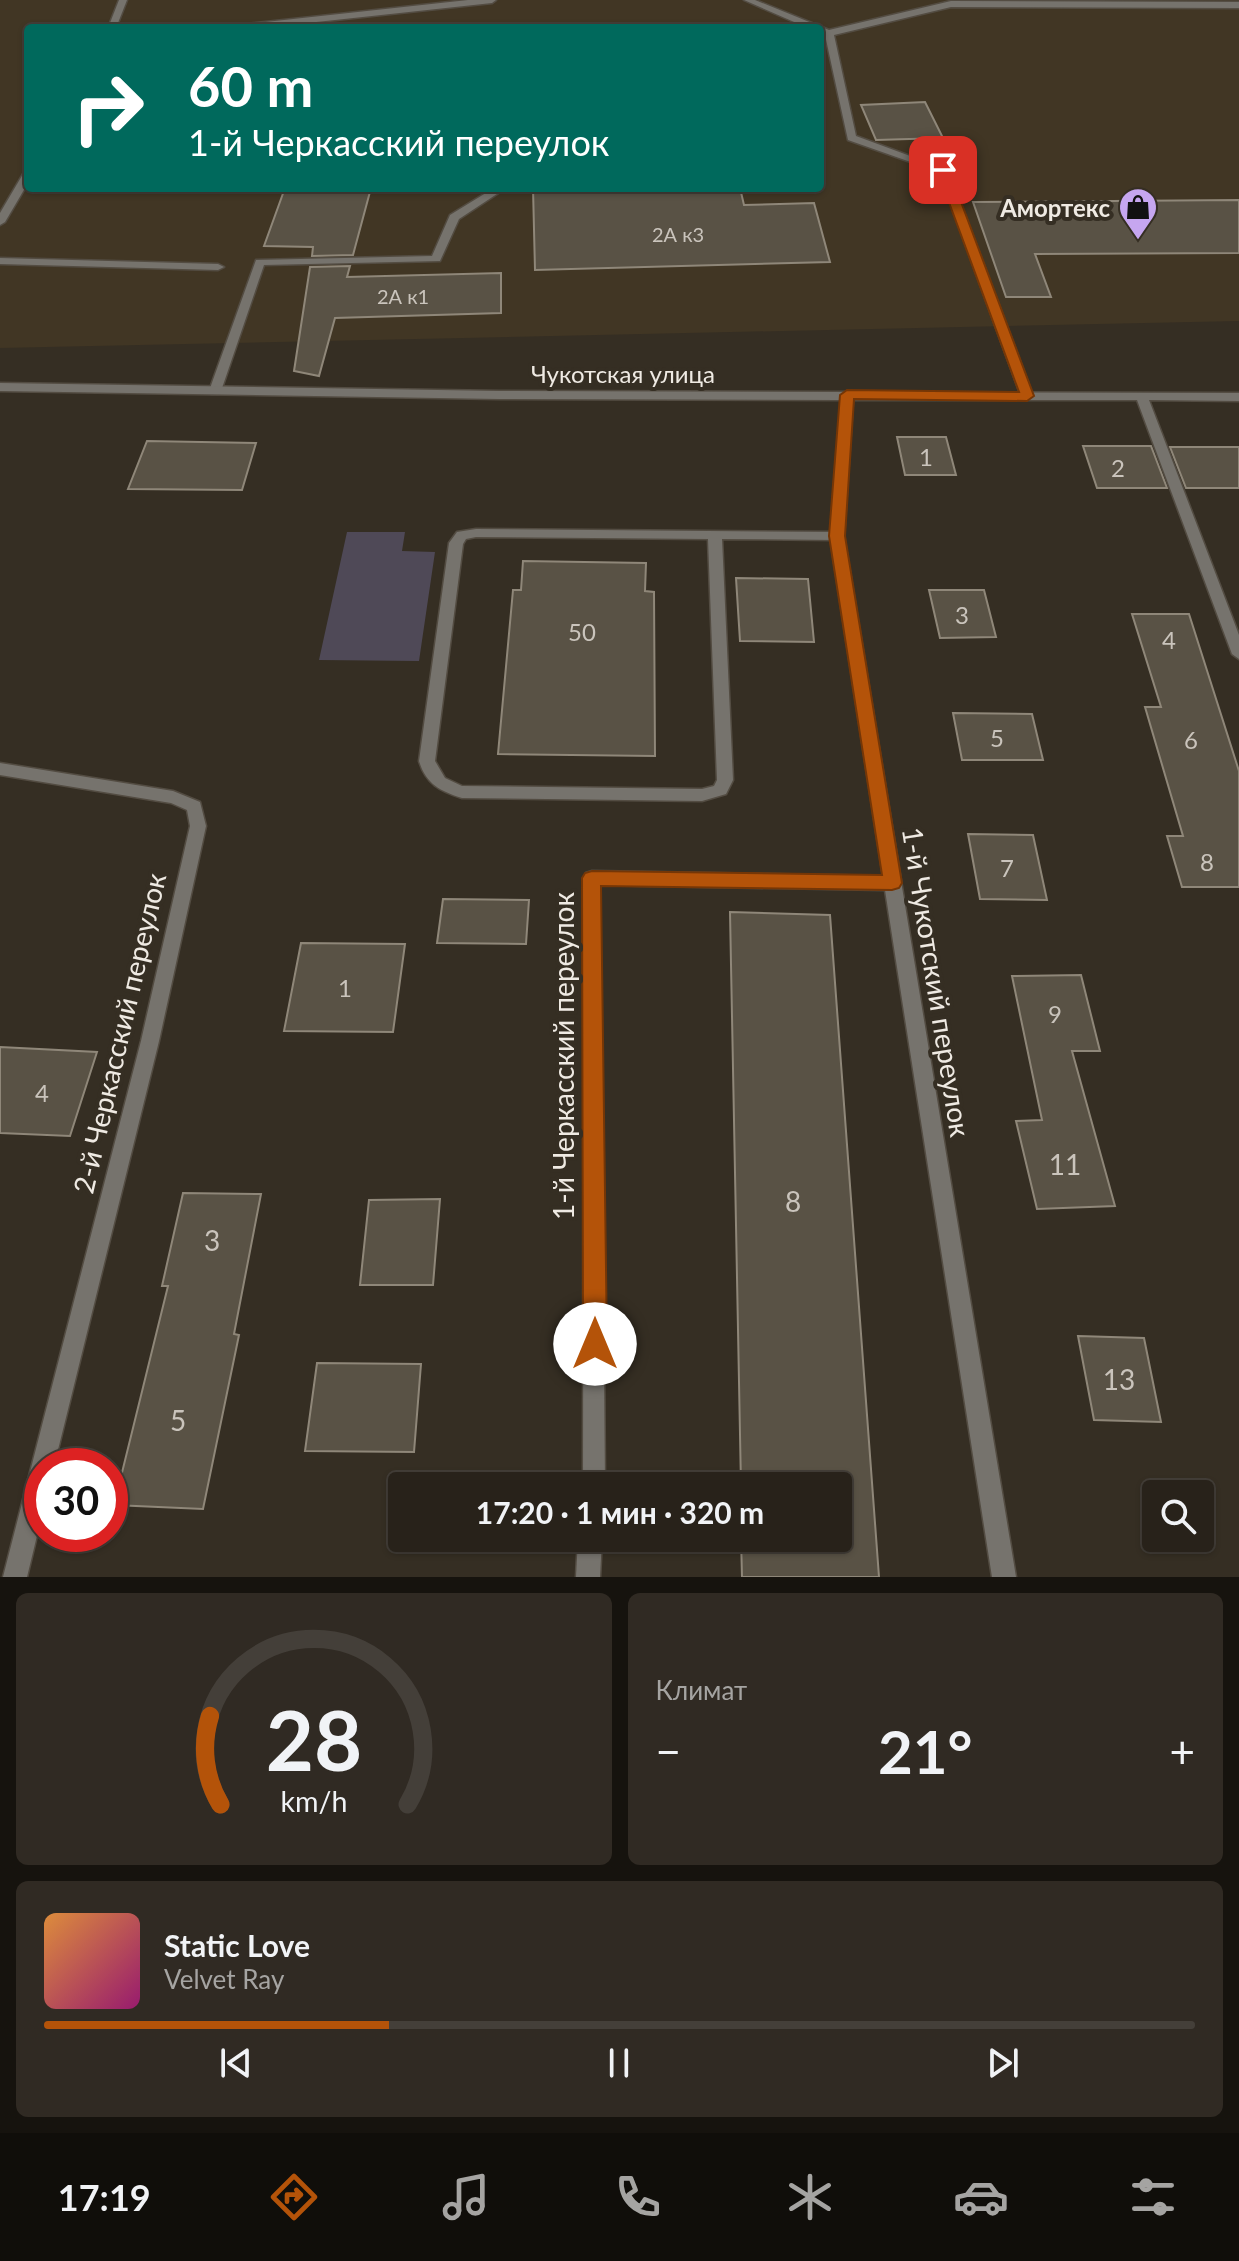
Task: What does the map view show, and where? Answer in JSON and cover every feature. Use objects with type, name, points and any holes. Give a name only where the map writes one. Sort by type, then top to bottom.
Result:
[{"type":"street","points":[[114,24],[123,0]]},
{"type":"street","points":[[273,24],[492,0]]},
{"type":"street","points":[[748,0],[807,24]]},
{"type":"street","points":[[824,30],[951,4],[1239,5]]},
{"type":"street","points":[[824,37],[851,138],[943,170],[1027,396]]},
{"type":"street","points":[[0,222],[24,181]]},
{"type":"street","points":[[215,391],[260,262],[436,259],[454,217],[495,192]]},
{"type":"street","points":[[0,261],[218,267]]},
{"type":"street","name":"Чукотская улица","points":[[4,386],[215,391],[1239,397]]},
{"type":"street","name":"1-й Чукотский переулок","points":[[847,395],[837,536],[1004,1577]]},
{"type":"street","points":[[1141,396],[1239,654]]},
{"type":"street","points":[[715,535],[725,780],[720,790],[702,795],[462,792],[440,785],[430,773],[427,761],[456,543],[462,535],[476,533],[837,536]]},
{"type":"street","name":"2-й Черкасский переулок","points":[[0,769],[173,797],[194,806],[198,826],[150,1041],[47,1448]]},
{"type":"street","name":"1-й Черкасский переулок","points":[[594,1472],[592,878],[892,883]]},
{"type":"street","name":"2-й Черкасский переулок","points":[[15,1577],[24,1541]]},
{"type":"street","points":[[588,1577],[589,1552]]},
{"type":"shaded area","points":[[0,0],[1239,0],[1239,321],[0,348]]},
{"type":"shaded area","points":[[347,532],[405,532],[402,551],[435,552],[419,661],[319,660]]},
{"type":"building","points":[[925,102],[943,138],[876,140],[861,105]]},
{"type":"building","points":[[284,192],[370,192],[353,255],[312,256],[313,247],[264,246]]},
{"type":"building","points":[[533,192],[741,192],[744,205],[814,203],[830,262],[535,270]]},
{"type":"building","points":[[1239,200],[1239,253],[1035,254],[1051,297],[1006,297],[973,202]]},
{"type":"building","points":[[350,266],[347,277],[501,273],[501,313],[335,318],[319,376],[294,371],[310,267]]},
{"type":"building","points":[[897,437],[946,437],[956,475],[905,475]]},
{"type":"building","points":[[147,441],[256,443],[242,490],[128,489]]},
{"type":"building","points":[[1083,446],[1151,446],[1167,488],[1097,488]]},
{"type":"building","points":[[1170,447],[1239,447],[1239,488],[1186,488]]},
{"type":"building","points":[[523,561],[646,563],[645,591],[654,592],[655,756],[498,754],[513,590],[521,590]]},
{"type":"building","points":[[736,578],[808,579],[814,642],[740,641]]},
{"type":"building","points":[[929,590],[984,590],[996,637],[940,638]]},
{"type":"building","points":[[1132,614],[1189,614],[1239,771],[1239,887],[1182,887],[1167,836],[1183,836],[1145,707],[1161,707]]},
{"type":"building","points":[[953,713],[1032,714],[1043,760],[962,760]]},
{"type":"building","points":[[968,834],[1033,835],[1047,900],[980,899]]},
{"type":"building","points":[[443,899],[529,900],[526,944],[437,943]]},
{"type":"building","points":[[730,912],[830,915],[879,1577],[742,1577],[741,1552],[852,1552],[852,1472],[741,1472]]},
{"type":"building","points":[[301,943],[405,944],[393,1032],[284,1031]]},
{"type":"building","points":[[1081,975],[1100,1051],[1072,1051],[1115,1206],[1037,1209],[1016,1121],[1042,1120],[1012,976]]},
{"type":"building","points":[[0,1047],[97,1052],[70,1136],[0,1133]]},
{"type":"building","points":[[183,1193],[261,1194],[234,1334],[239,1335],[203,1509],[128,1506],[128,1448],[168,1286],[162,1286]]},
{"type":"building","points":[[440,1199],[433,1285],[360,1285],[369,1200]]},
{"type":"building","points":[[1078,1336],[1144,1338],[1161,1422],[1094,1420]]},
{"type":"building","points":[[317,1363],[421,1364],[414,1452],[305,1451]]},
{"type":"place","name":"Амортекс","points":[[1138,241]]},
{"type":"route","points":[[595,1344],[592,878],[892,883],[837,536],[847,395],[1027,396],[943,170]]}]
